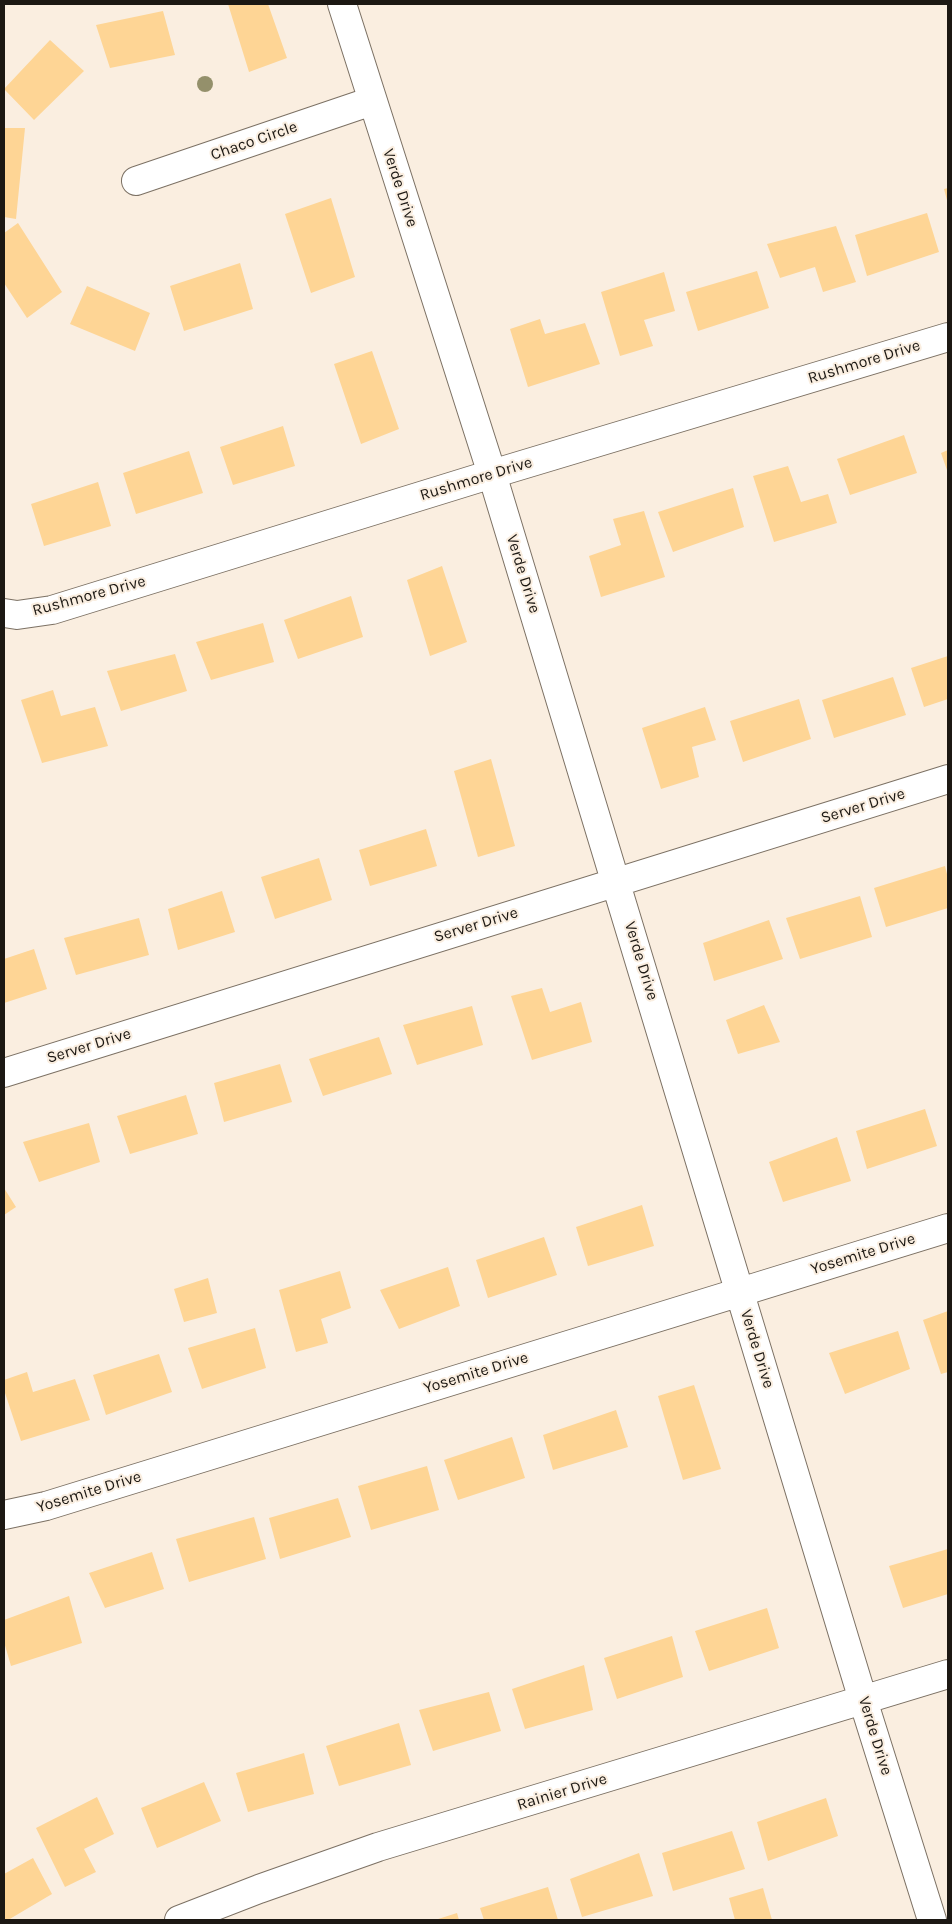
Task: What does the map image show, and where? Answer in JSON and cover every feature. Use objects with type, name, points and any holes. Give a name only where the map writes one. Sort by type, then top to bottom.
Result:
[{"type":"street","name":"Verde Drive","points":[[342,4],[492,474],[617,881],[863,1700],[932,1920]]},
{"type":"street","name":"Chaco Circle","points":[[136,181],[372,101]]},
{"type":"street","name":"Rushmore Drive","points":[[4,613],[17,615],[52,610],[492,474],[948,337]]},
{"type":"street","name":"Server Drive","points":[[4,1073],[948,779]]},
{"type":"street","name":"Yosemite Drive","points":[[4,1515],[46,1506],[948,1228]]},
{"type":"street","name":"Rainier Drive","points":[[179,1920],[259,1889],[378,1847],[948,1674]]},
{"type":"building","points":[[228,4],[268,4],[287,58],[249,72]]},
{"type":"building","points":[[163,11],[175,55],[110,68],[96,25]]},
{"type":"building","points":[[50,40],[84,71],[34,120],[4,89]]},
{"type":"building","points":[[4,128],[25,128],[16,219],[4,217]]},
{"type":"building","points":[[948,188],[948,204],[944,189]]},
{"type":"building","points":[[331,198],[355,277],[311,293],[285,214]]},
{"type":"building","points":[[927,213],[939,252],[867,276],[855,235]]},
{"type":"building","points":[[18,223],[62,292],[27,318],[4,283],[4,233]]},
{"type":"building","points":[[836,226],[856,282],[823,292],[815,267],[780,278],[767,244]]},
{"type":"building","points":[[240,263],[253,309],[184,331],[170,286]]},
{"type":"building","points":[[757,271],[769,308],[698,331],[686,292]]},
{"type":"building","points":[[664,272],[675,311],[644,320],[653,346],[620,356],[601,292]]},
{"type":"building","points":[[87,286],[150,313],[135,351],[70,324]]},
{"type":"building","points":[[540,319],[545,334],[585,323],[600,364],[528,387],[510,329]]},
{"type":"building","points":[[372,351],[399,429],[361,444],[334,364]]},
{"type":"building","points":[[283,426],[295,466],[233,485],[220,447]]},
{"type":"building","points":[[904,435],[917,473],[850,495],[837,459]]},
{"type":"building","points":[[948,450],[948,473],[941,453]]},
{"type":"building","points":[[189,451],[203,493],[136,514],[123,473]]},
{"type":"building","points":[[788,466],[801,502],[828,494],[837,523],[774,542],[753,476]]},
{"type":"building","points":[[98,482],[111,526],[44,546],[31,504]]},
{"type":"building","points":[[733,488],[744,527],[673,552],[658,512]]},
{"type":"building","points":[[644,511],[665,577],[601,597],[589,556],[621,545],[613,519]]},
{"type":"building","points":[[442,566],[467,642],[430,656],[407,580]]},
{"type":"building","points":[[351,596],[363,637],[298,659],[284,620]]},
{"type":"building","points":[[263,623],[274,662],[211,680],[196,642]]},
{"type":"building","points":[[175,654],[187,691],[121,711],[107,671]]},
{"type":"building","points":[[948,656],[948,699],[924,707],[911,668]]},
{"type":"building","points":[[893,677],[906,715],[834,738],[822,700]]},
{"type":"building","points":[[53,690],[61,716],[95,707],[108,746],[42,763],[21,700]]},
{"type":"building","points":[[799,699],[811,739],[743,762],[730,721]]},
{"type":"building","points":[[705,707],[716,740],[692,747],[699,777],[661,789],[642,728]]},
{"type":"building","points":[[491,759],[515,846],[478,857],[454,771]]},
{"type":"building","points":[[426,829],[437,866],[370,886],[359,850]]},
{"type":"building","points":[[319,858],[332,900],[275,919],[261,877]]},
{"type":"building","points":[[945,866],[948,878],[948,908],[886,927],[874,888]]},
{"type":"building","points":[[222,891],[235,932],[178,950],[168,909]]},
{"type":"building","points":[[860,896],[872,937],[800,959],[786,918]]},
{"type":"building","points":[[139,918],[149,955],[76,975],[64,938]]},
{"type":"building","points":[[769,920],[783,959],[714,981],[703,943]]},
{"type":"building","points":[[34,949],[47,989],[4,1003],[4,959]]},
{"type":"building","points":[[542,988],[550,1012],[581,1002],[592,1042],[532,1060],[511,996]]},
{"type":"building","points":[[764,1005],[780,1042],[738,1054],[726,1020]]},
{"type":"building","points":[[472,1006],[483,1045],[417,1065],[403,1025]]},
{"type":"building","points":[[379,1037],[392,1074],[323,1096],[309,1059]]},
{"type":"building","points":[[280,1064],[292,1102],[224,1122],[214,1083]]},
{"type":"building","points":[[186,1095],[198,1134],[130,1154],[117,1116]]},
{"type":"building","points":[[925,1109],[937,1146],[867,1169],[856,1131]]},
{"type":"building","points":[[89,1123],[100,1162],[39,1182],[23,1142]]},
{"type":"building","points":[[837,1137],[851,1181],[783,1202],[769,1162]]},
{"type":"building","points":[[4,1188],[16,1207],[4,1215]]},
{"type":"building","points":[[642,1205],[654,1246],[588,1266],[576,1227]]},
{"type":"building","points":[[544,1237],[557,1275],[488,1298],[476,1260]]},
{"type":"building","points":[[448,1267],[460,1306],[399,1329],[380,1290]]},
{"type":"building","points":[[340,1271],[351,1308],[321,1319],[328,1343],[296,1352],[279,1290]]},
{"type":"building","points":[[208,1278],[217,1313],[184,1322],[174,1289]]},
{"type":"building","points":[[948,1311],[948,1372],[941,1374],[923,1320]]},
{"type":"building","points":[[255,1328],[266,1368],[202,1389],[188,1348]]},
{"type":"building","points":[[898,1331],[910,1369],[845,1394],[829,1353]]},
{"type":"building","points":[[159,1354],[172,1392],[106,1415],[93,1375]]},
{"type":"building","points":[[27,1372],[33,1392],[75,1379],[90,1420],[21,1441],[4,1390],[4,1380]]},
{"type":"building","points":[[694,1385],[721,1469],[683,1480],[658,1396]]},
{"type":"building","points":[[616,1410],[628,1447],[553,1470],[543,1435]]},
{"type":"building","points":[[512,1437],[525,1478],[458,1500],[444,1460]]},
{"type":"building","points":[[427,1466],[439,1510],[371,1530],[358,1486]]},
{"type":"building","points":[[338,1498],[351,1537],[280,1559],[269,1518]]},
{"type":"building","points":[[254,1517],[266,1559],[189,1582],[176,1539]]},
{"type":"building","points":[[948,1549],[948,1594],[903,1608],[889,1566]]},
{"type":"building","points":[[152,1552],[164,1589],[105,1608],[89,1573]]},
{"type":"building","points":[[69,1596],[82,1643],[11,1666],[4,1642],[4,1620]]},
{"type":"building","points":[[767,1608],[779,1648],[709,1671],[695,1631]]},
{"type":"building","points":[[672,1636],[683,1677],[617,1699],[604,1658]]},
{"type":"building","points":[[584,1665],[593,1710],[525,1729],[512,1689]]},
{"type":"building","points":[[489,1692],[501,1731],[433,1751],[419,1710]]},
{"type":"building","points":[[399,1723],[411,1765],[339,1786],[326,1746]]},
{"type":"building","points":[[304,1753],[314,1794],[248,1812],[236,1773]]},
{"type":"building","points":[[204,1782],[221,1821],[157,1848],[141,1808]]},
{"type":"building","points":[[97,1797],[114,1834],[84,1849],[96,1872],[65,1887],[36,1828]]},
{"type":"building","points":[[826,1798],[838,1836],[768,1861],[757,1822]]},
{"type":"building","points":[[732,1831],[745,1869],[673,1891],[662,1853]]},
{"type":"building","points":[[639,1853],[653,1896],[582,1917],[570,1879]]},
{"type":"building","points":[[33,1858],[52,1894],[8,1920],[4,1920],[4,1874]]},
{"type":"building","points":[[548,1887],[558,1920],[484,1920],[480,1908]]},
{"type":"building","points":[[763,1888],[772,1920],[735,1920],[729,1898]]},
{"type":"building","points":[[457,1913],[459,1920],[435,1920]]}]
